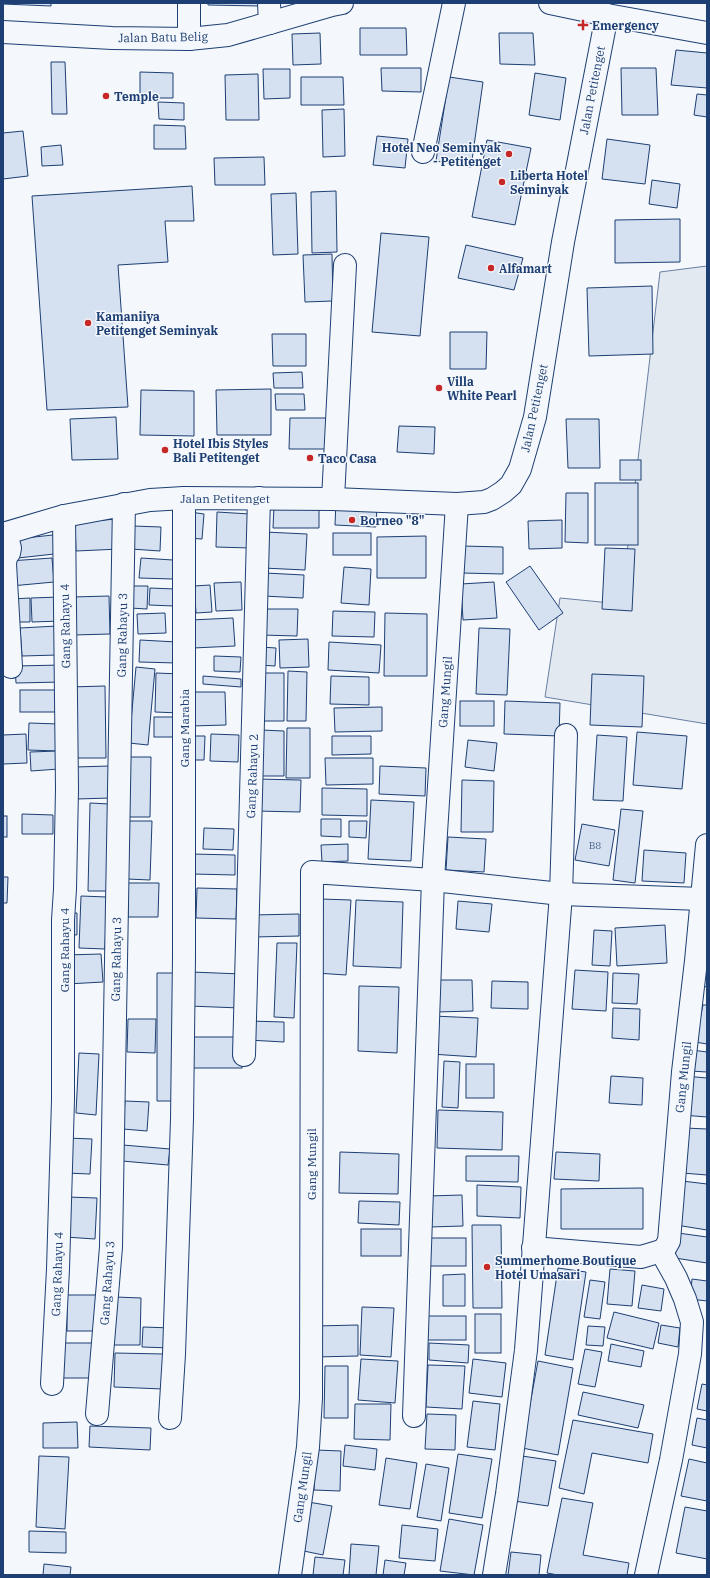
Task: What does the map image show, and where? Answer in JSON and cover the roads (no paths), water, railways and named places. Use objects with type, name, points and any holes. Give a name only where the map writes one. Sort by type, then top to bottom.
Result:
[{"type":"street","points":[[189,3],[189,39]]},
{"type":"street","points":[[423,152],[454,3]]},
{"type":"street","points":[[550,3],[607,15],[707,32]]},
{"type":"street","name":"Jalan Batu Belig","points":[[3,32],[112,38],[189,39],[228,35],[269,13],[335,4]]},
{"type":"street","name":"Jalan Petitenget","points":[[5,533],[64,516],[150,500],[184,498],[333,498],[457,504],[484,502],[503,492],[510,485],[520,469],[526,453],[535,417],[563,242],[607,15]]},
{"type":"street","points":[[333,498],[345,265]]},
{"type":"street","name":"Gang Marabia","points":[[170,1418],[174,1354],[182,1119],[184,957],[184,498]]},
{"type":"street","name":"Gang Rahayu 2","points":[[244,1055],[259,498]]},
{"type":"street","name":"Gang Rahayu 3","points":[[97,1414],[110,1247],[124,504]]},
{"type":"street","name":"Gang Mungil","points":[[414,1416],[433,880],[457,504]]},
{"type":"street","name":"Gang Rahayu 4","points":[[52,1384],[58,1269],[63,1100],[64,920],[66,889],[67,789],[64,516]]},
{"type":"street","points":[[5,533],[10,548],[9,553],[6,556],[5,564],[11,667]]},
{"type":"street","points":[[494,1575],[507,1494],[525,1358],[561,894],[566,735]]},
{"type":"street","name":"Gang Mungil","points":[[661,1251],[665,1248],[669,1240],[683,1072],[696,961],[707,844]]},
{"type":"street","name":"Gang Mungil","points":[[290,1575],[308,1447],[310,1398],[312,872],[433,880],[561,894],[702,899]]},
{"type":"street","points":[[533,1248],[641,1257],[661,1251],[676,1278],[685,1299],[692,1322],[690,1354],[671,1460],[646,1575]]},
{"type":"place","name":"Emergency","points":[[583,25]]},
{"type":"place","name":"Temple","points":[[106,96]]},
{"type":"place","name":"Hotel Neo Seminyak - Petitenget","points":[[509,154]]},
{"type":"place","name":"Liberta Hotel Seminyak","points":[[502,182]]},
{"type":"place","name":"Alfamart","points":[[491,268]]},
{"type":"place","name":"Kamaniiya Petitenget Seminyak","points":[[88,323]]},
{"type":"place","name":"Villa White Pearl","points":[[439,388]]},
{"type":"place","name":"Hotel Ibis Styles Bali Petitenget","points":[[165,450]]},
{"type":"place","name":"Taco Casa","points":[[310,458]]},
{"type":"place","name":"Borneo \"8\"","points":[[352,520]]},
{"type":"place","name":"Summerhome Boutique Hotel Umasari","points":[[487,1267]]}]
